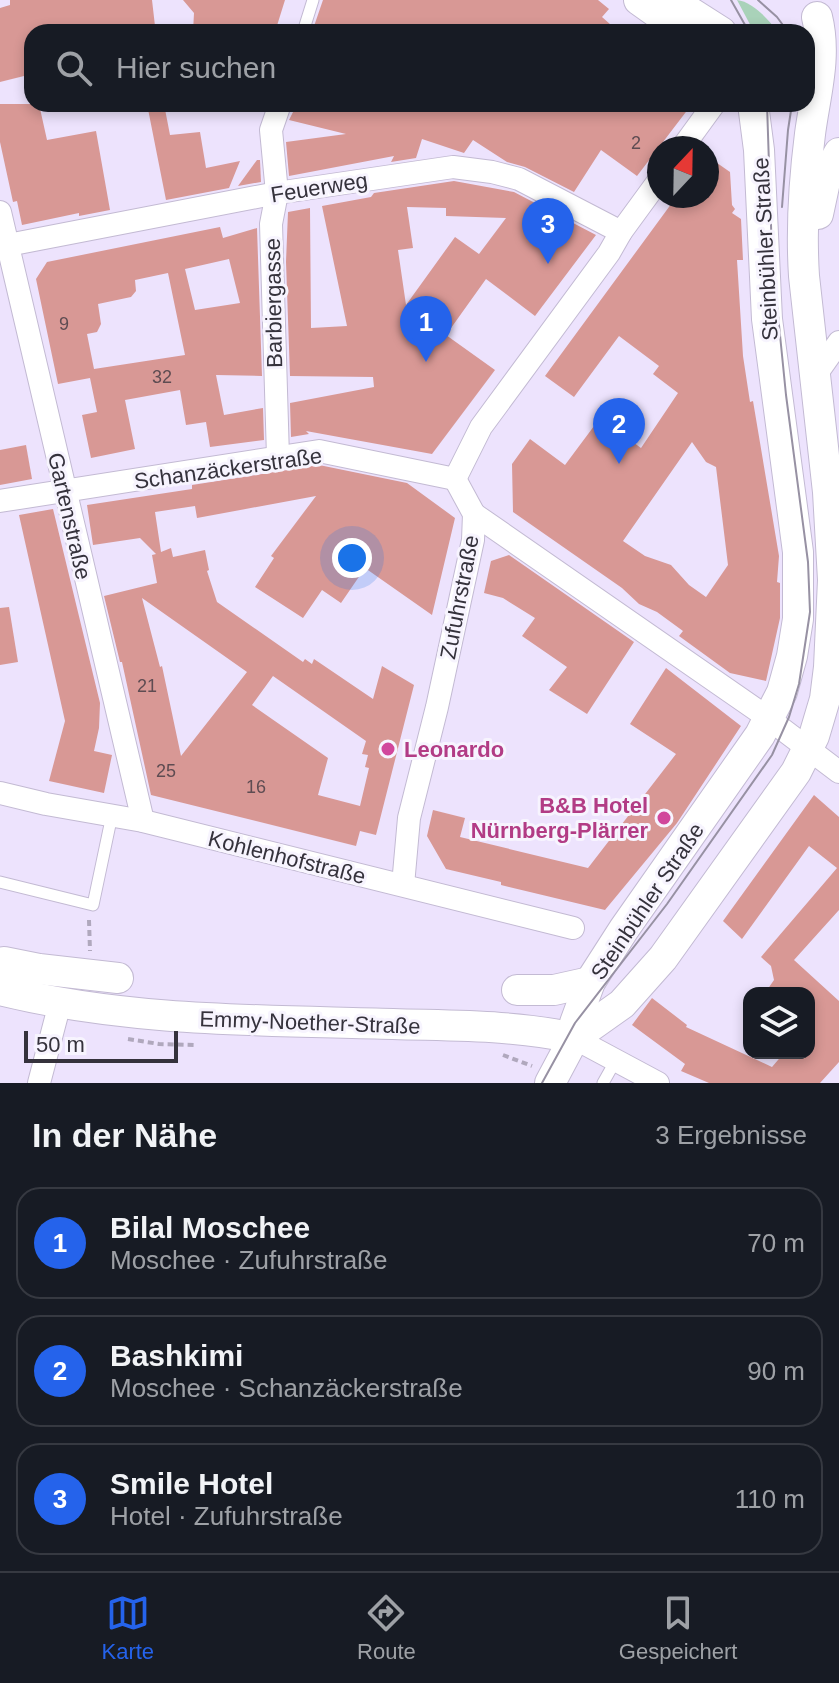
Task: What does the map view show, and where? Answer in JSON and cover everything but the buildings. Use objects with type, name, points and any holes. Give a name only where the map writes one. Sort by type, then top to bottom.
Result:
[{"type":"main road","points":[[639,0],[673,24]]},
{"type":"main road","points":[[671,0],[708,24]]},
{"type":"main road","name":"Steinbühler Straße","points":[[574,1038],[622,1004],[663,958],[773,806],[809,748],[820,718],[828,684],[832,608],[831,524],[802,253],[805,181],[821,92],[820,36]]},
{"type":"main road","name":"Steinbühler Straße","points":[[574,1038],[575,1023],[590,982],[769,719],[785,684],[792,656],[798,619],[799,569],[767,319],[759,150],[754,112]]},
{"type":"main road","name":"Steinbühler Straße","points":[[802,253],[821,206],[826,177],[839,153]]},
{"type":"main road","name":"Emmy-Noether-Straße","points":[[2,976],[39,969],[118,978]]},
{"type":"main road","name":"Emmy-Noether-Straße","points":[[2,976],[60,1003],[166,1017],[505,1028],[574,1038]]},
{"type":"main road","points":[[517,990],[554,990],[590,982]]},
{"type":"main road","points":[[550,1083],[574,1038]]},
{"type":"street","name":"Barbiergasse","points":[[277,112],[271,130],[277,193],[271,224],[278,457]]},
{"type":"street","points":[[691,136],[708,112]]},
{"type":"street","name":"Feuerweg","points":[[8,245],[277,193],[453,167],[519,179],[621,232]]},
{"type":"street","points":[[455,479],[481,427],[647,196]]},
{"type":"street","name":"Gartenstraße","points":[[0,212],[143,821]]},
{"type":"street","points":[[815,376],[839,342]]},
{"type":"street","name":"Schanzäckerstraße","points":[[0,501],[319,451],[455,479]]},
{"type":"street","name":"Zufuhrstraße","points":[[403,885],[409,818],[473,540],[474,514],[455,479]]},
{"type":"street","points":[[474,514],[769,719],[839,772]]},
{"type":"street","name":"Kohlenhofstraße","points":[[0,793],[143,821],[573,928]]},
{"type":"street","points":[[39,1083],[60,1003]]},
{"type":"street","points":[[574,1038],[658,1083]]},
{"type":"lane","points":[[306,24],[313,0]]},
{"type":"lane","points":[[0,882],[93,905],[112,814]]},
{"type":"lane","points":[[603,1083],[616,1060]]},
{"type":"green space","points":[[737,0],[754,8],[771,24],[750,24]]},
{"type":"tram line","points":[[731,0],[744,24]]},
{"type":"tram line","points":[[758,0],[782,24]]},
{"type":"tram line","points":[[542,1083],[575,1023],[667,904],[772,755],[799,684],[810,612],[808,562],[786,395],[772,255],[767,112]]},
{"type":"tram line","points":[[782,207],[791,112]]},
{"type":"place","name":"Smile Hotel","points":[[548,264]]},
{"type":"place","name":"Bilal Moschee","points":[[426,362]]},
{"type":"place","name":"Bashkimi","points":[[619,464]]},
{"type":"place","name":"Leonardo","points":[[388,749]]},
{"type":"place","name":"B&B Hotel Nürnberg-Plärrer","points":[[664,818]]}]
